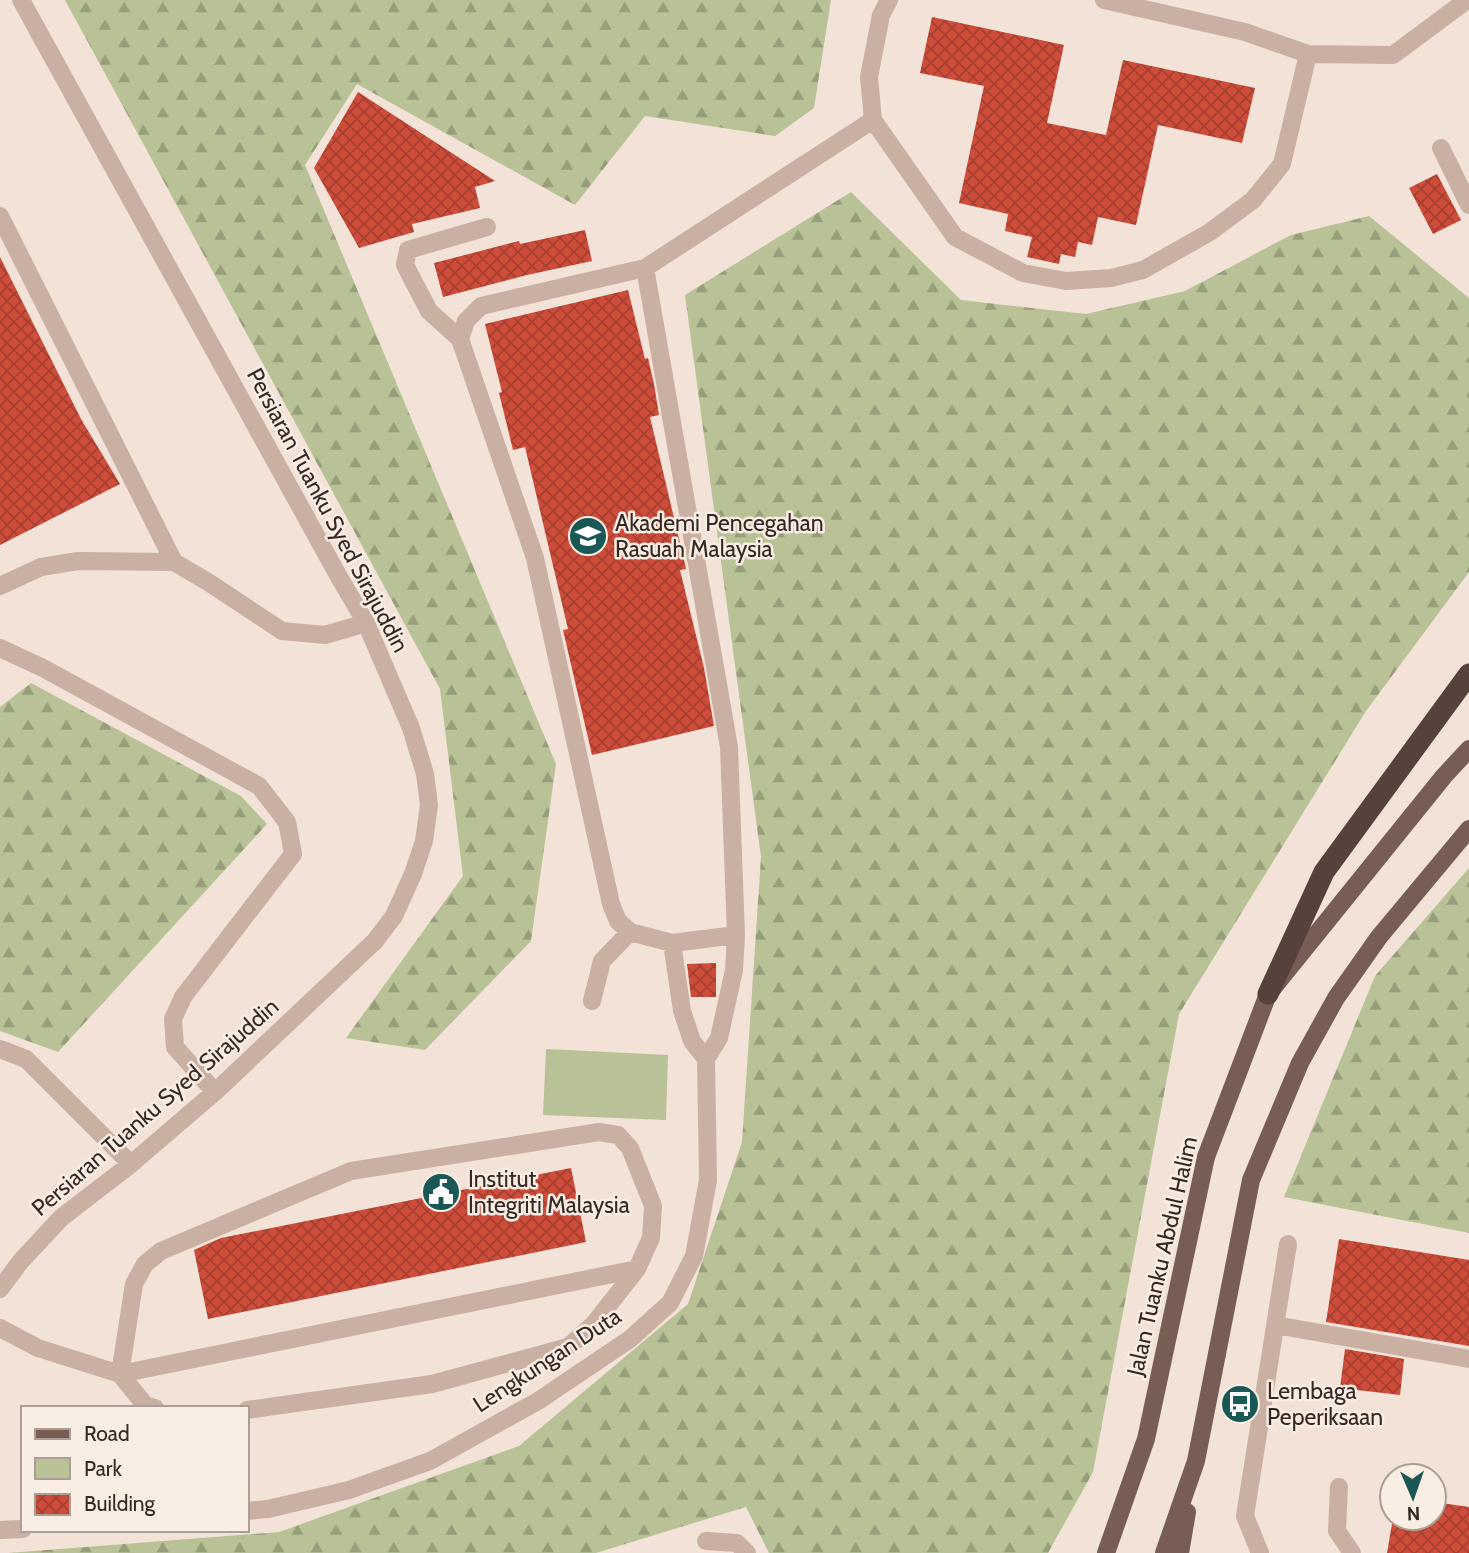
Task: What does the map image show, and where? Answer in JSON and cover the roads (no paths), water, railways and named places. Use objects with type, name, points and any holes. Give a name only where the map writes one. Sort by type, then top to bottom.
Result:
[{"type":"highway","points":[[1268,994],[1324,873],[1469,674]]},
{"type":"main road","name":"Jalan Tuanku Abdul Halim","points":[[1106,1553],[1146,1439],[1206,1157],[1268,994],[1444,776],[1469,749]]},
{"type":"main road","points":[[1180,1553],[1251,1180],[1300,1063],[1336,998],[1469,828]]},
{"type":"main road","points":[[1164,1553],[1196,1461]]},
{"type":"street","name":"Persiaran Tuanku Syed Sirajuddin","points":[[0,1289],[20,1262],[61,1218],[131,1164],[215,1092],[375,941],[394,916],[413,874],[424,841],[429,805],[425,774],[411,728],[366,623],[21,0]]},
{"type":"street","points":[[889,0],[881,15],[869,77],[873,120],[955,237],[1023,273],[1066,281],[1111,278],[1143,270],[1210,232],[1253,200],[1282,164],[1308,54]]},
{"type":"street","points":[[1104,0],[1245,32],[1308,54],[1393,55],[1467,0]]},
{"type":"street","points":[[460,339],[466,321],[481,306],[645,268],[873,120]]},
{"type":"street","points":[[1441,148],[1469,205]]},
{"type":"street","points":[[0,216],[174,562]]},
{"type":"street","points":[[487,227],[408,250],[405,265],[429,311],[460,339],[535,558],[611,904],[618,921],[630,932],[672,943],[736,935]]},
{"type":"street","points":[[645,268],[729,747],[736,935],[734,970],[719,1038],[706,1059],[692,1041],[682,1011],[672,943]]},
{"type":"street","points":[[0,586],[41,567],[78,561],[174,562],[282,631],[325,635],[366,623]]},
{"type":"street","points":[[0,648],[43,668],[259,786],[287,822],[293,854],[183,997],[173,1019],[175,1047],[215,1092]]},
{"type":"street","points":[[592,1001],[603,961],[630,932]]},
{"type":"street","points":[[0,1049],[26,1059],[131,1164]]},
{"type":"street","name":"Lengkungan Duta","points":[[248,1511],[268,1509],[349,1490],[430,1461],[538,1401],[630,1339],[670,1303],[694,1256],[708,1180],[706,1059]]},
{"type":"street","points":[[148,1406],[120,1374],[134,1284],[145,1265],[162,1251],[351,1171],[599,1132],[618,1135],[630,1148],[653,1206],[651,1238],[638,1269],[593,1325],[568,1347],[432,1384],[248,1410]]},
{"type":"street","points":[[1261,1553],[1245,1516],[1287,1244]]},
{"type":"street","points":[[0,1328],[38,1348],[120,1374],[638,1269]]},
{"type":"street","points":[[1275,1325],[1469,1359]]},
{"type":"street","points":[[1339,1487],[1337,1531],[1352,1553]]},
{"type":"street","points":[[0,1530],[21,1529]]},
{"type":"street","points":[[706,1541],[737,1543],[747,1553]]},
{"type":"place","name":"Akademi Pencegahan Rasuah Malaysia","points":[[588,536]]},
{"type":"place","name":"Institut Integriti Malaysia","points":[[441,1192]]},
{"type":"place","name":"Lembaga Peperiksaan","points":[[1240,1404]]}]
